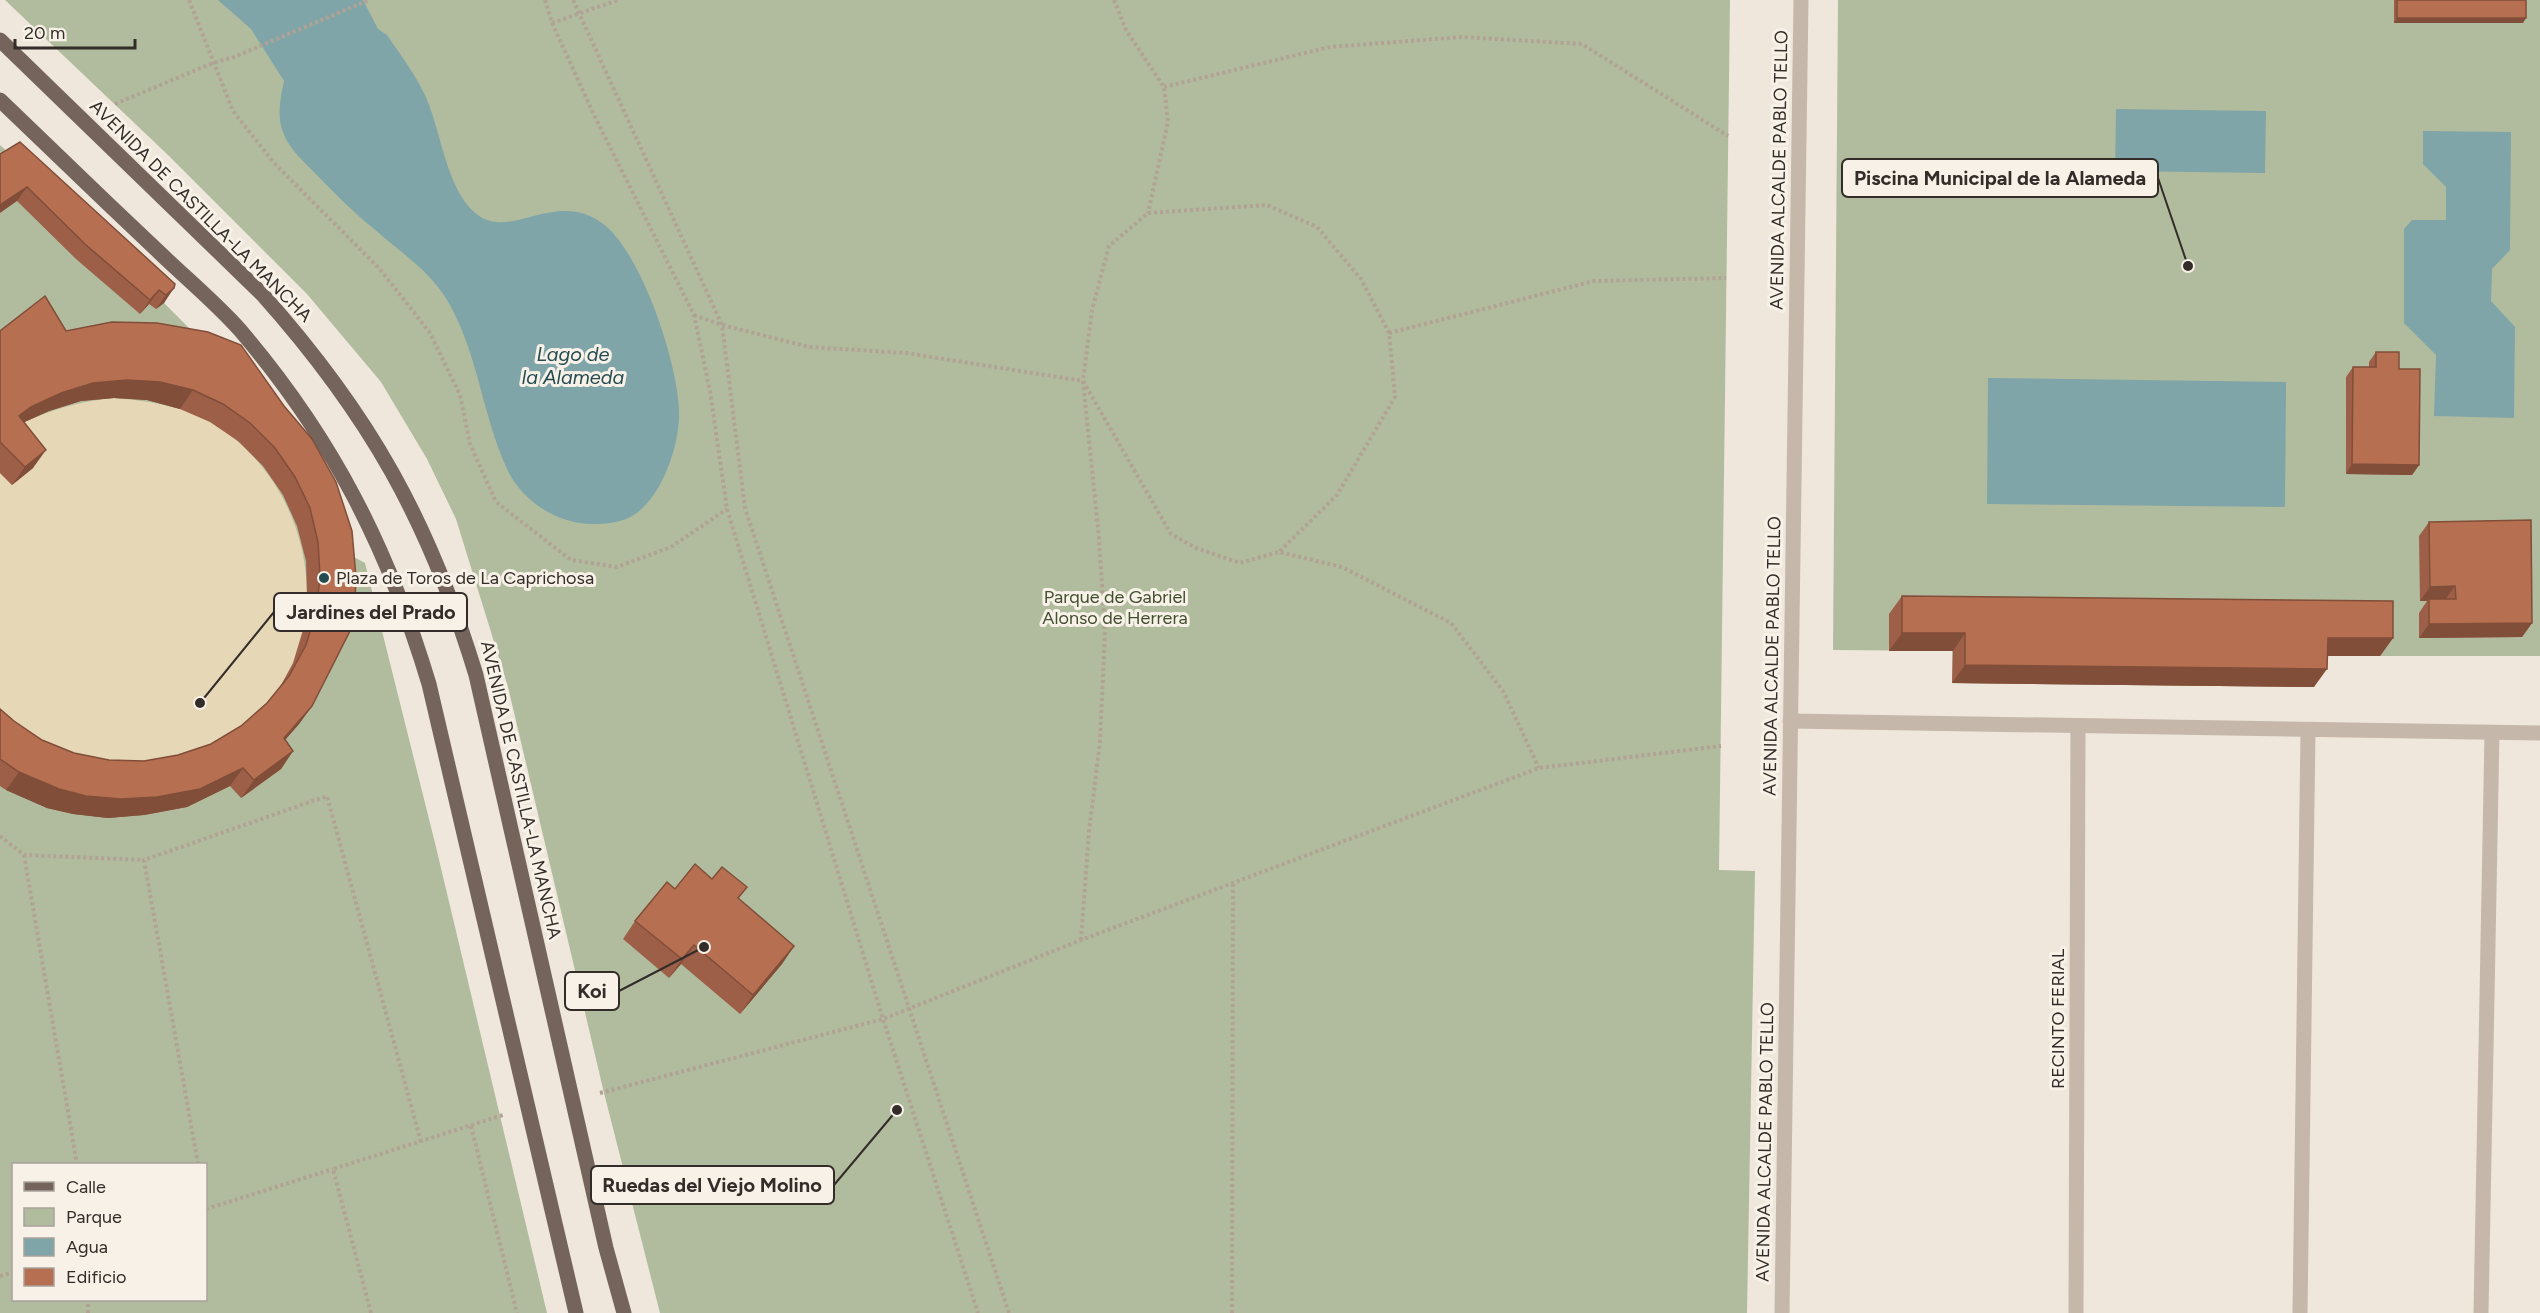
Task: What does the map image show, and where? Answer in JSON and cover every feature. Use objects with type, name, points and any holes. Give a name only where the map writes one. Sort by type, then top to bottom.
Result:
[{"type":"main road","name":"AVENIDA DE CASTILLA-LA MANCHA","points":[[0,40],[262,294],[336,383],[369,431],[398,481],[429,544],[455,609],[476,675],[606,1248],[624,1313]]},
{"type":"main road","points":[[0,100],[238,328],[278,376],[315,428],[347,481],[380,546],[400,595],[429,684],[576,1313]]},
{"type":"street","name":"AVENIDA ALCALDE PABLO TELLO","points":[[1782,1313],[1801,0]]},
{"type":"street","points":[[1790,721],[2536,733]]},
{"type":"street","name":"RECINTO FERIAL","points":[[2076,1313],[2078,726]]},
{"type":"street","points":[[2300,1313],[2308,729]]},
{"type":"street","points":[[2481,1313],[2492,733]]},
{"type":"path","points":[[189,0],[234,111],[274,163],[379,268],[430,333],[460,395],[470,444],[496,502],[570,560],[617,567],[671,547],[726,509]]},
{"type":"path","points":[[115,104],[369,0]]},
{"type":"path","points":[[545,0],[552,23],[694,315],[710,391],[726,509],[883,1019],[978,1313]]},
{"type":"path","points":[[573,0],[722,325],[745,508],[1009,1313]]},
{"type":"path","points":[[552,23],[577,12],[618,0]]},
{"type":"path","points":[[1081,940],[1089,832],[1100,741],[1105,632],[1099,538],[1083,381],[1092,310],[1110,246],[1148,213],[1168,122],[1164,87],[1126,30],[1114,0]]},
{"type":"path","points":[[1164,87],[1330,46],[1462,37],[1582,44],[1728,136]]},
{"type":"path","points":[[1083,381],[1170,534],[1196,548],[1240,563],[1279,552],[1337,495],[1395,397],[1389,333],[1361,279],[1317,226],[1267,205],[1148,213]]},
{"type":"path","points":[[1389,333],[1594,281],[1726,278]]},
{"type":"path","points":[[694,315],[722,325],[809,347],[906,353],[1083,381]]},
{"type":"path","points":[[1279,552],[1342,567],[1451,623],[1503,691],[1539,768]]},
{"type":"path","points":[[572,1097],[604,1093],[883,1019],[1081,940],[1539,768],[1721,746]]},
{"type":"path","points":[[0,836],[24,855],[144,860],[327,796],[421,1142]]},
{"type":"path","points":[[24,855],[77,1163]]},
{"type":"path","points":[[144,860],[198,1163]]},
{"type":"path","points":[[1232,1313],[1233,882]]},
{"type":"path","points":[[207,1209],[528,1109]]},
{"type":"path","points":[[471,1126],[518,1313]]},
{"type":"path","points":[[333,1169],[371,1313]]},
{"type":"green space","name":"Parque de Gabriel Alonso de Herrera","points":[[5,0],[1730,0],[1719,870],[1755,871],[1747,1313],[660,1313],[604,1093],[508,687],[456,519],[427,459],[381,382],[307,294],[168,155]]},
{"type":"green space","points":[[1838,0],[2540,0],[2540,656],[2315,656],[2314,687],[1952,683],[1952,651],[1833,650]]},
{"type":"green space","points":[[0,145],[165,298],[164,303],[195,334],[339,549],[365,563],[435,843],[547,1313],[0,1313]]},
{"type":"sand","points":[[114,398],[151,402],[199,416],[245,448],[273,481],[293,520],[304,561],[307,603],[300,645],[283,685],[249,725],[165,774],[0,739],[0,473],[12,485],[18,425],[65,407]]},
{"type":"water","name":"Lago de la Alameda","points":[[218,0],[363,0],[378,29],[387,35],[421,87],[449,169],[470,208],[484,219],[499,222],[565,211],[583,214],[602,223],[616,237],[630,257],[654,308],[672,364],[679,409],[676,439],[666,472],[659,487],[638,512],[626,519],[614,522],[581,523],[555,516],[522,492],[507,469],[491,427],[466,341],[447,300],[423,271],[350,208],[291,147],[280,123],[280,102],[284,81],[251,29]]},
{"type":"water","points":[[2116,109],[2266,111],[2265,173],[2115,171]]},
{"type":"water","points":[[2423,131],[2511,132],[2510,250],[2492,269],[2491,301],[2515,327],[2514,418],[2434,416],[2436,355],[2404,323],[2404,229],[2412,220],[2446,220],[2446,187],[2423,164]]},
{"type":"water","points":[[1988,378],[2286,382],[2285,507],[1987,504]]},
{"type":"building","points":[[2397,0],[2526,0],[2526,18],[2397,18]]},
{"type":"building","points":[[20,142],[175,284],[174,288],[166,295],[159,290],[150,300],[86,245],[27,187],[0,205],[0,154]]},
{"type":"building","name":"Plaza de Toros de La Caprichosa","points":[[45,296],[66,331],[112,322],[157,323],[208,332],[241,345],[284,406],[312,439],[336,482],[352,531],[356,577],[354,623],[312,706],[284,738],[293,751],[254,780],[243,768],[200,789],[157,797],[121,799],[86,796],[59,789],[19,772],[0,759],[0,709],[42,740],[74,753],[109,760],[144,761],[178,755],[211,744],[241,726],[267,703],[289,676],[306,645],[316,612],[320,577],[318,542],[310,508],[295,477],[275,448],[250,423],[223,404],[193,390],[160,382],[127,380],[93,383],[61,393],[31,407],[19,416],[46,450],[25,467],[0,442],[0,331]]},
{"type":"building","points":[[2376,352],[2399,352],[2399,369],[2420,369],[2419,465],[2352,464],[2353,367],[2376,367]]},
{"type":"building","points":[[2531,520],[2532,623],[2429,624],[2429,599],[2456,599],[2455,586],[2430,587],[2429,522]]},
{"type":"building","points":[[1902,596],[2393,601],[2393,638],[2328,638],[2327,669],[1965,665],[1965,633],[1902,633]]},
{"type":"building","points":[[695,864],[712,879],[722,867],[747,887],[738,898],[794,946],[753,995],[694,945],[682,959],[635,921],[667,882],[675,889]]},
{"type":"place","name":"Piscina Municipal de la Alameda","points":[[2188,266]]},
{"type":"place","name":"Plaza de Toros de La Caprichosa","points":[[324,578]]},
{"type":"place","name":"Jardines del Prado","points":[[200,703]]},
{"type":"place","name":"Koi","points":[[704,947]]},
{"type":"place","name":"Ruedas del Viejo Molino","points":[[897,1110]]}]
